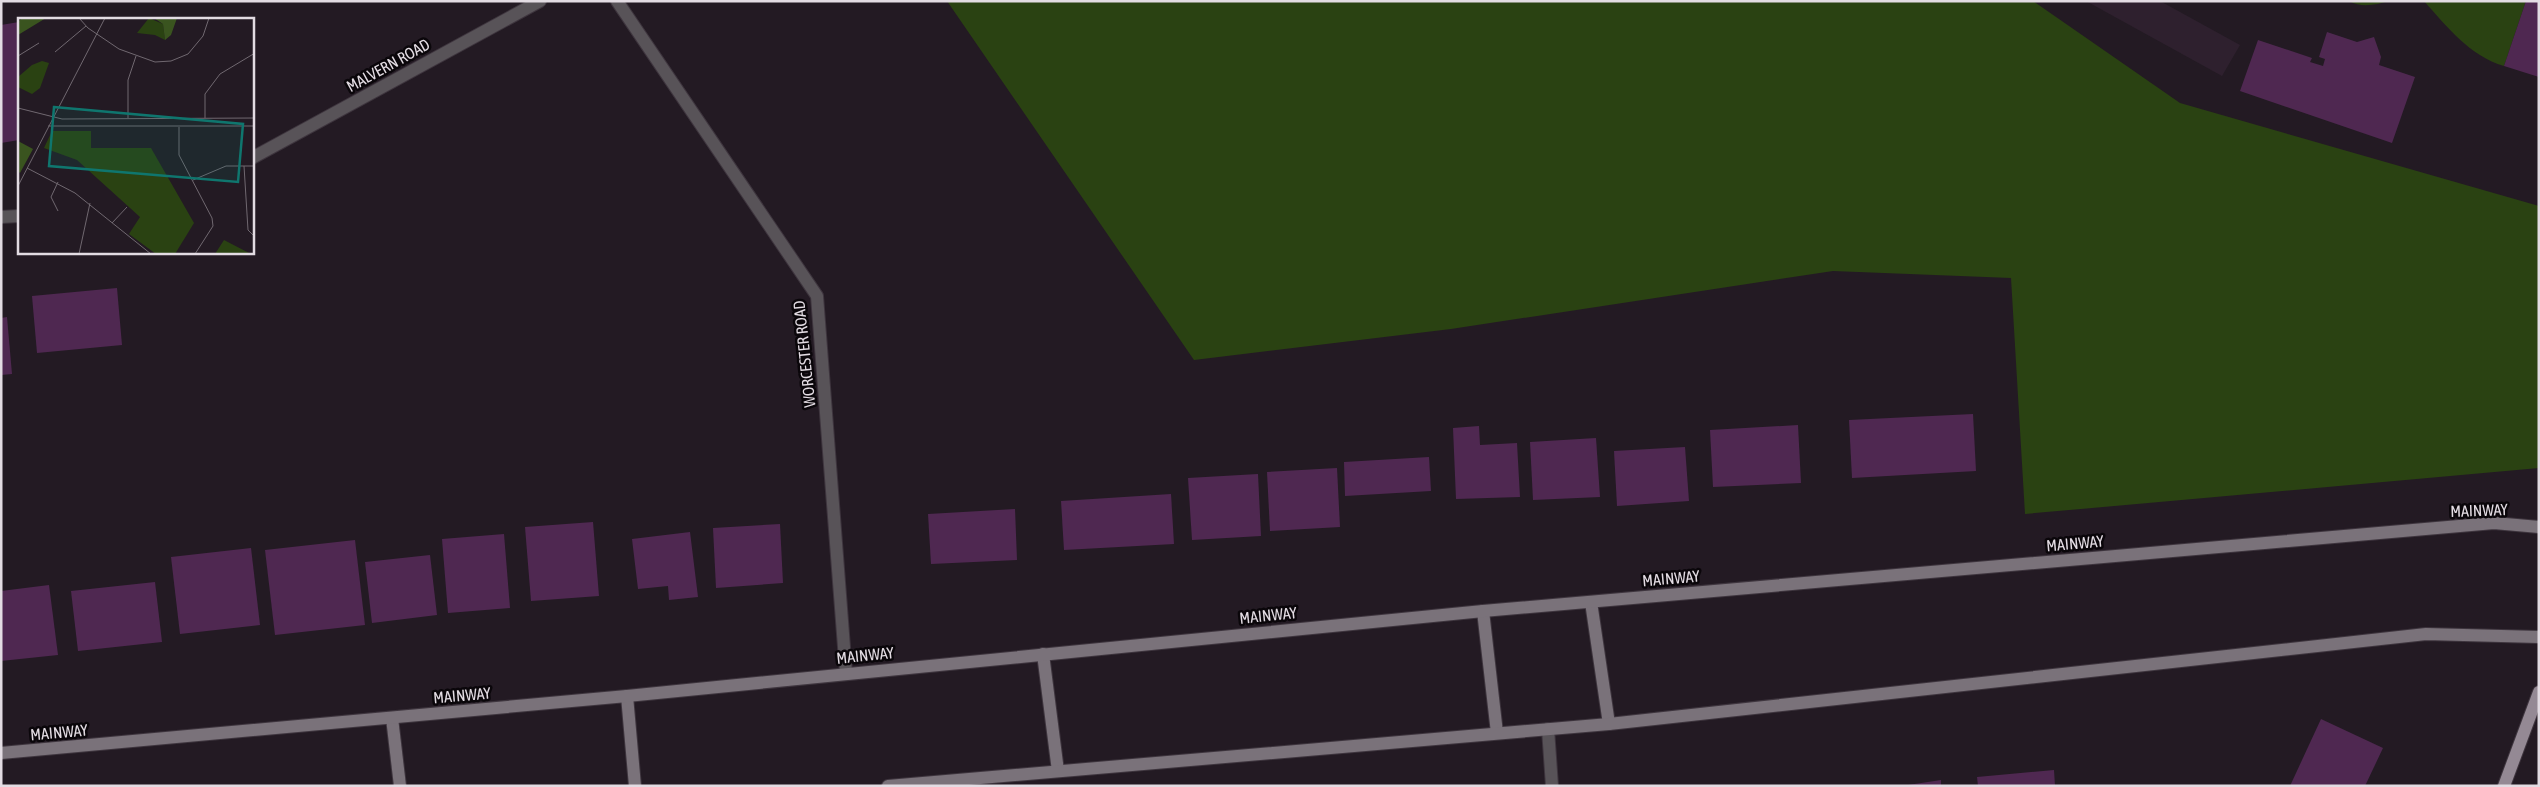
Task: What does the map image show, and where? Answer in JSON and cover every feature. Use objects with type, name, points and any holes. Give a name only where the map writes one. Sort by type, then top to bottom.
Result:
[{"type":"main road","points":[[2504,786],[2539,692]]},
{"type":"street","name":"MALVERN ROAD","points":[[254,157],[540,1]]},
{"type":"street","name":"WORCESTER ROAD","points":[[617,1],[817,296],[846,673]]},
{"type":"street","points":[[1,217],[18,216]]},
{"type":"street","name":"MAINWAY","points":[[1,754],[627,696],[1483,610],[2494,523],[2539,528]]},
{"type":"street","points":[[1591,602],[1609,724]]},
{"type":"street","points":[[1483,610],[1497,734]]},
{"type":"street","points":[[888,786],[1609,724],[2426,634],[2539,637]]},
{"type":"street","points":[[1043,654],[1058,771]]},
{"type":"street","points":[[627,696],[635,786]]},
{"type":"street","points":[[392,718],[400,786]]},
{"type":"street","points":[[1548,729],[1552,786]]},
{"type":"shaded area","points":[[2086,1],[2160,1],[2240,45],[2222,76]]},
{"type":"green space","points":[[947,1],[2033,1],[2180,103],[2539,206],[2539,468],[2025,514],[2011,278],[1833,271],[1451,329],[1194,360]]},
{"type":"green space","points":[[2349,1],[2389,1],[2374,5],[2364,5]]},
{"type":"green space","points":[[2424,1],[2526,1],[2504,66],[2480,55],[2460,40]]},
{"type":"building","points":[[2526,1],[2539,1],[2539,77],[2504,66]]},
{"type":"building","points":[[18,22],[18,140],[1,143],[1,25]]},
{"type":"building","points":[[2327,32],[2357,42],[2374,37],[2381,57],[2379,65],[2415,77],[2392,143],[2240,91],[2258,40],[2312,58],[2310,62],[2323,66],[2325,59],[2319,57]]},
{"type":"building","points":[[117,288],[122,345],[37,353],[32,296]]},
{"type":"building","points":[[7,317],[12,374],[1,375],[1,318]]},
{"type":"building","points":[[1973,414],[1976,471],[1852,478],[1849,420]]},
{"type":"building","points":[[1798,425],[1801,483],[1713,487],[1710,430]]},
{"type":"building","points":[[1479,426],[1480,445],[1517,443],[1520,497],[1456,499],[1453,428]]},
{"type":"building","points":[[1596,438],[1600,497],[1533,500],[1530,442]]},
{"type":"building","points":[[1685,447],[1689,501],[1617,506],[1614,451]]},
{"type":"building","points":[[1429,457],[1431,491],[1345,496],[1344,462]]},
{"type":"building","points":[[1337,468],[1340,527],[1270,531],[1267,472]]},
{"type":"building","points":[[1258,474],[1261,536],[1192,540],[1188,478]]},
{"type":"building","points":[[1171,494],[1174,544],[1064,550],[1061,501]]},
{"type":"building","points":[[1015,509],[1017,560],[931,564],[928,514]]},
{"type":"building","points":[[593,522],[599,596],[531,601],[525,527]]},
{"type":"building","points":[[780,524],[783,583],[716,588],[713,528]]},
{"type":"building","points":[[690,532],[698,597],[669,600],[668,586],[638,589],[632,539]]},
{"type":"building","points":[[504,534],[510,608],[448,613],[442,539]]},
{"type":"building","points":[[355,540],[365,625],[275,635],[265,550]]},
{"type":"building","points":[[251,548],[260,625],[180,634],[171,557]]},
{"type":"building","points":[[430,555],[437,615],[372,623],[365,562]]},
{"type":"building","points":[[155,582],[162,642],[78,651],[71,591]]},
{"type":"building","points":[[49,585],[58,655],[1,661],[1,591]]},
{"type":"building","points":[[2321,719],[2383,748],[2365,786],[2290,786]]},
{"type":"building","points":[[2054,770],[2055,786],[1978,786],[1977,777]]},
{"type":"building","points":[[1941,780],[1941,786],[1908,786],[1908,785]]}]
